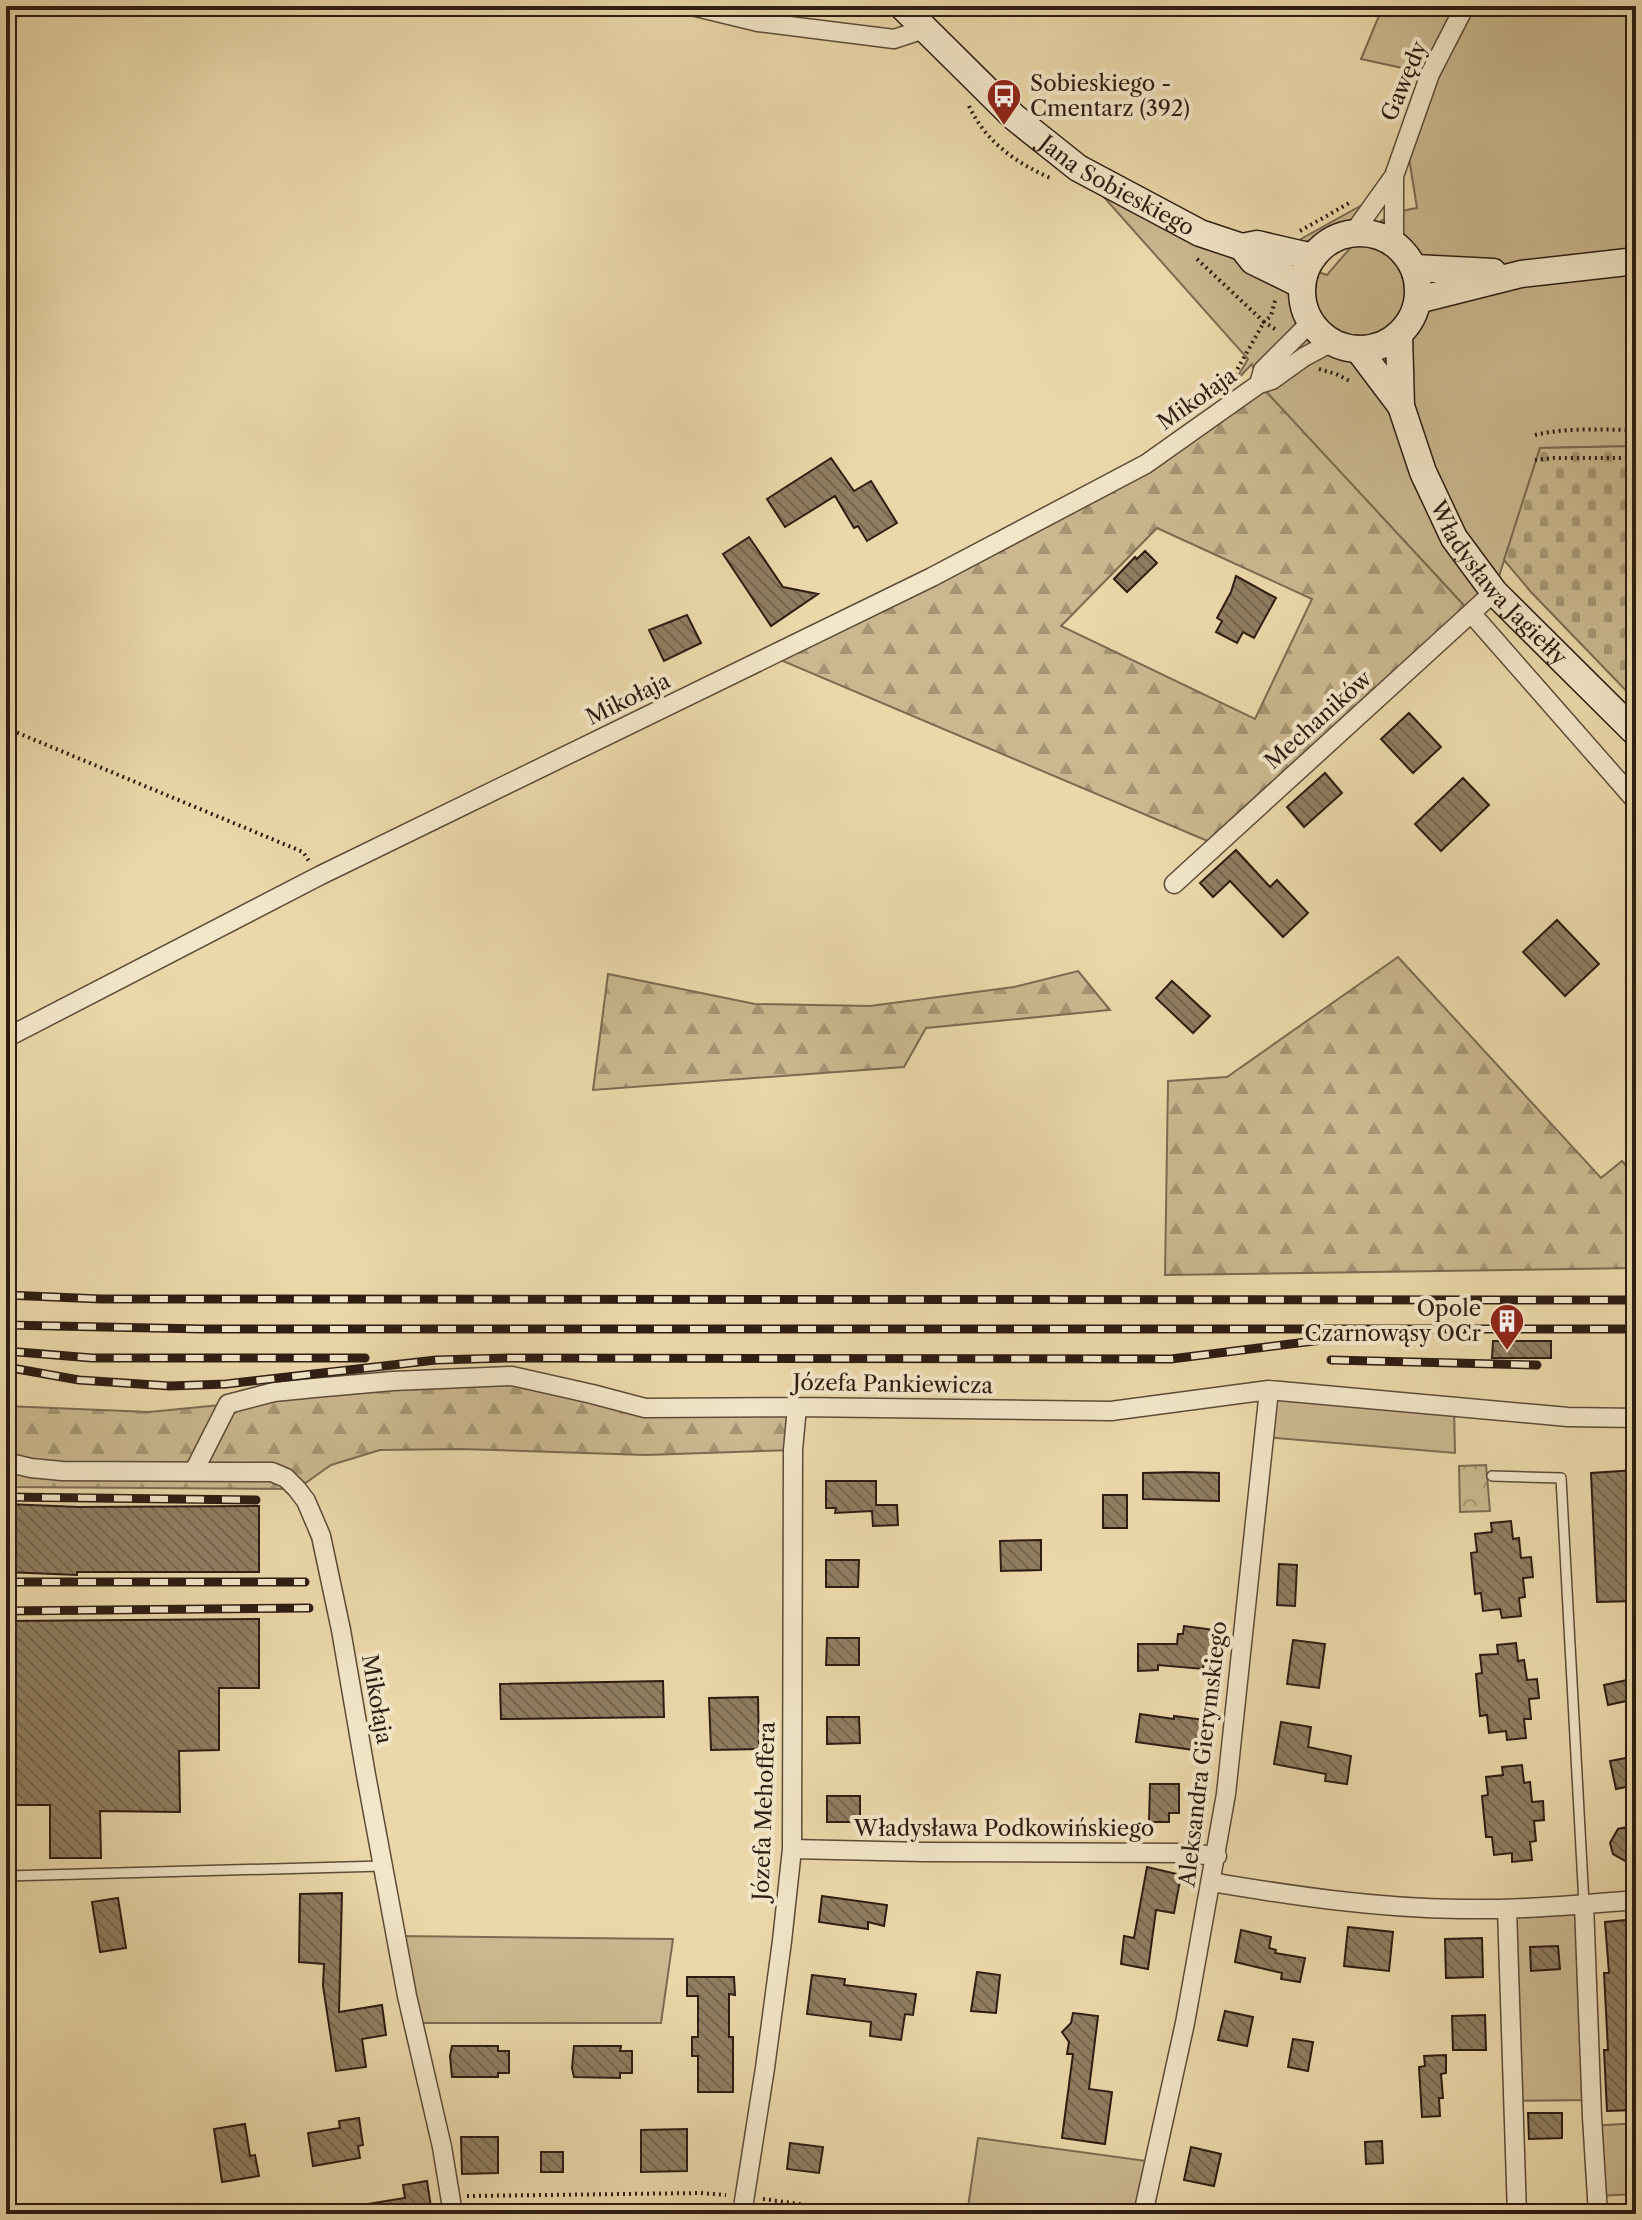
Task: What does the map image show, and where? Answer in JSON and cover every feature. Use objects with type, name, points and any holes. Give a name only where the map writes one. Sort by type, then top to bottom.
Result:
[{"type":"street","points":[[692,6],[758,22],[894,39],[924,29]]},
{"type":"street","name":"Jana Sobieskiego","points":[[902,6],[1014,117],[1078,168],[1200,233],[1242,247],[1257,244],[1313,257]]},
{"type":"street","name":"Gawędy","points":[[1354,232],[1394,176],[1430,74],[1465,6]]},
{"type":"street","name":"Gawędy","points":[[1394,176],[1394,242]]},
{"type":"street","points":[[1354,232],[1381,236],[1394,242],[1415,268],[1419,283],[1412,319],[1399,335],[1373,348],[1358,349],[1332,342],[1311,322],[1303,304],[1302,285],[1313,257],[1324,245],[1354,232]]},
{"type":"street","name":"Jana Sobieskiego","points":[[1242,247],[1253,261],[1302,285]]},
{"type":"street","points":[[1418,300],[1521,274],[1636,261]]},
{"type":"street","points":[[1415,268],[1521,274]]},
{"type":"street","name":"Mikołaja","points":[[1259,384],[1263,370],[1311,322]]},
{"type":"street","name":"Władysława Jagiełły","points":[[1399,335],[1401,406]]},
{"type":"street","name":"Mikołaja","points":[[6,1038],[319,876],[987,548],[1146,464],[1259,384],[1272,380],[1332,342]]},
{"type":"street","name":"Władysława Jagiełły","points":[[1358,349],[1401,406],[1435,500],[1454,538],[1494,592],[1636,733]]},
{"type":"street","name":"Mechaników","points":[[1174,884],[1494,592]]},
{"type":"street","points":[[1471,613],[1636,801]]},
{"type":"street","name":"Józefa Pankiewicza","points":[[194,1471],[228,1404],[287,1390],[512,1376],[645,1408],[1111,1411],[1269,1390],[1568,1417],[1636,1418]]},
{"type":"street","name":"Aleksandra Gierymskiego","points":[[1143,2214],[1185,2023],[1217,1856],[1228,1782],[1269,1390]]},
{"type":"street","name":"Józefa Mehoffera","points":[[743,2205],[782,1941],[792,1849],[793,1450],[797,1407]]},
{"type":"street","name":"Mikołaja","points":[[6,1462],[62,1471],[272,1472],[286,1478],[297,1489],[315,1518],[341,1630],[407,1996],[442,2147],[452,2205]]},
{"type":"street","name":"Władysława Podkowińskiego","points":[[792,1849],[1185,1853],[1217,1856]]},
{"type":"street","points":[[1211,1882],[1347,1903],[1445,1909],[1507,1909],[1636,1900]]},
{"type":"street","points":[[1584,1904],[1598,2214]]},
{"type":"street","points":[[1507,1909],[1517,2214]]},
{"type":"lane","points":[[1492,1476],[1561,1478],[1584,1904]]},
{"type":"lane","points":[[6,1876],[383,1866]]},
{"type":"path","points":[[1293,235],[1352,202]]},
{"type":"path","points":[[1193,255],[1278,333]]},
{"type":"path","points":[[1230,388],[1264,322],[1271,316],[1276,292]]},
{"type":"path","points":[[1535,435],[1577,429],[1636,430]]},
{"type":"path","points":[[1535,460],[1636,458]]},
{"type":"path","points":[[6,728],[303,852],[319,876]]},
{"type":"path","points":[[452,2205],[701,2193],[743,2205],[872,2214]]},
{"type":"green space","points":[[1383,6],[1636,6],[1636,446],[1540,448],[1494,592],[1471,613],[1259,384],[1252,364],[1233,384],[1248,359],[1078,168],[1200,233],[1327,275],[1366,232],[1389,216],[1417,208],[1406,139],[1430,74],[1361,59]]},
{"type":"green space","points":[[1371,200],[1347,227],[1321,238],[1297,243],[1301,239]]},
{"type":"green space","points":[[1259,384],[1471,613],[1217,845],[771,656],[1126,475]],"holes":[[[1157,528],[1312,599],[1255,719],[1061,626]]]},
{"type":"green space","points":[[1636,446],[1636,701],[1504,560],[1540,448]]},
{"type":"green space","points":[[1398,957],[1601,1178],[1622,1161],[1636,1177],[1636,1268],[1165,1275],[1168,1081],[1227,1077]]},
{"type":"green space","points":[[1078,971],[1110,1010],[926,1028],[904,1067],[593,1090],[608,974],[755,1004],[870,1006],[1014,987]]},
{"type":"green space","points":[[512,1376],[645,1408],[797,1407],[793,1450],[646,1455],[461,1449],[380,1450],[331,1465],[297,1489],[6,1487],[6,1406],[149,1412]]},
{"type":"green space","points":[[1269,1390],[1454,1407],[1455,1453],[1263,1437]]},
{"type":"green space","points":[[1486,1465],[1490,1511],[1460,1512],[1459,1466]]},
{"type":"green space","points":[[1584,1905],[1591,2100],[1513,2101],[1507,1909]]},
{"type":"green space","points":[[396,1936],[673,1939],[661,2023],[414,2023]]},
{"type":"green space","points":[[1636,2123],[1636,2194],[1597,2196],[1592,2126]]},
{"type":"green space","points":[[978,2138],[1154,2162],[1143,2214],[967,2214]]},
{"type":"building","points":[[831,458],[854,491],[871,481],[897,523],[867,541],[858,526],[854,528],[835,496],[785,527],[767,499]]},
{"type":"building","points":[[749,537],[783,587],[818,594],[771,626],[723,554]]},
{"type":"building","points":[[1145,551],[1157,563],[1127,592],[1114,579]]},
{"type":"building","points":[[1236,576],[1276,598],[1254,638],[1243,632],[1237,643],[1216,632],[1222,621],[1217,618]]},
{"type":"building","points":[[687,615],[701,643],[664,661],[649,630]]},
{"type":"building","points":[[1409,713],[1441,747],[1413,773],[1381,739]]},
{"type":"building","points":[[1325,773],[1342,793],[1304,827],[1287,807]]},
{"type":"building","points":[[1463,778],[1489,805],[1441,851],[1415,824]]},
{"type":"building","points":[[1236,850],[1270,887],[1277,880],[1308,913],[1283,937],[1230,881],[1213,897],[1200,883]]},
{"type":"building","points":[[1557,920],[1599,964],[1565,996],[1523,952]]},
{"type":"building","points":[[1172,981],[1210,1016],[1193,1033],[1156,998]]},
{"type":"building","name":"Opole Czarnowąsy OCr","points":[[1493,1341],[1551,1341],[1551,1358],[1492,1358]]},
{"type":"building","points":[[1636,1470],[1636,1601],[1597,1602],[1591,1473]]},
{"type":"building","points":[[1143,1473],[1219,1473],[1219,1501],[1143,1499]]},
{"type":"building","points":[[826,1481],[876,1481],[876,1505],[897,1505],[898,1525],[873,1526],[872,1511],[835,1513],[836,1508],[826,1508]]},
{"type":"building","points":[[1103,1495],[1127,1495],[1127,1528],[1103,1528]]},
{"type":"building","points":[[6,1504],[79,1507],[259,1506],[259,1572],[77,1572],[77,1575],[6,1572]]},
{"type":"building","points":[[1511,1521],[1513,1539],[1519,1538],[1521,1558],[1531,1557],[1533,1577],[1523,1578],[1525,1597],[1519,1598],[1521,1616],[1502,1618],[1500,1609],[1483,1611],[1481,1593],[1475,1594],[1471,1553],[1477,1552],[1475,1534],[1492,1532],[1491,1523]]},
{"type":"building","points":[[1041,1540],[1041,1570],[1001,1571],[1000,1541]]},
{"type":"building","points":[[826,1560],[859,1560],[858,1587],[826,1587]]},
{"type":"building","points":[[1279,1564],[1297,1565],[1295,1606],[1277,1605]]},
{"type":"building","points":[[259,1619],[259,1688],[219,1688],[219,1750],[179,1751],[180,1812],[100,1811],[101,1858],[50,1858],[50,1805],[6,1805],[6,1621]]},
{"type":"building","points":[[1184,1626],[1215,1630],[1212,1662],[1204,1661],[1203,1669],[1158,1665],[1158,1670],[1138,1671],[1138,1644],[1177,1644],[1178,1634],[1183,1634]]},
{"type":"building","points":[[827,1638],[859,1638],[859,1665],[826,1665]]},
{"type":"building","points":[[1293,1640],[1325,1644],[1319,1688],[1287,1684]]},
{"type":"building","points":[[1516,1643],[1518,1661],[1524,1660],[1527,1680],[1537,1679],[1539,1698],[1529,1699],[1531,1719],[1524,1719],[1526,1738],[1507,1740],[1506,1731],[1489,1733],[1487,1715],[1480,1716],[1476,1674],[1482,1673],[1480,1655],[1498,1654],[1497,1645]]},
{"type":"building","points":[[1636,1678],[1636,1699],[1608,1705],[1604,1685]]},
{"type":"building","points":[[663,1681],[664,1717],[501,1719],[500,1684]]},
{"type":"building","points":[[758,1697],[759,1749],[711,1750],[709,1698]]},
{"type":"building","points":[[1140,1714],[1205,1720],[1201,1751],[1136,1742]]},
{"type":"building","points":[[827,1717],[859,1717],[860,1743],[827,1744]]},
{"type":"building","points":[[1281,1722],[1311,1727],[1308,1747],[1351,1756],[1347,1784],[1325,1781],[1326,1774],[1274,1764]]},
{"type":"building","points":[[1636,1756],[1636,1785],[1616,1789],[1610,1761]]},
{"type":"building","points":[[1522,1765],[1524,1783],[1530,1782],[1532,1802],[1543,1801],[1544,1820],[1534,1821],[1536,1841],[1530,1842],[1532,1860],[1512,1862],[1512,1853],[1494,1855],[1492,1837],[1486,1837],[1482,1796],[1488,1795],[1486,1777],[1503,1775],[1502,1767]]},
{"type":"building","points":[[1150,1784],[1179,1784],[1179,1813],[1169,1813],[1169,1822],[1149,1822]]},
{"type":"building","points":[[827,1796],[860,1796],[860,1822],[827,1822]]},
{"type":"building","points":[[1636,1825],[1636,1867],[1613,1854],[1610,1843],[1618,1829]]},
{"type":"building","points":[[1147,1867],[1181,1875],[1174,1913],[1156,1910],[1148,1969],[1121,1964],[1124,1936],[1134,1938]]},
{"type":"building","points":[[342,1893],[339,2012],[382,2005],[386,2035],[362,2039],[366,2067],[336,2071],[323,1986],[324,1964],[299,1962],[300,1894]]},
{"type":"building","points":[[822,1896],[887,1905],[884,1926],[868,1922],[868,1929],[819,1922]]},
{"type":"building","points":[[118,1898],[126,1948],[100,1952],[92,1902]]},
{"type":"building","points":[[1636,1919],[1636,2110],[1607,2111],[1604,1973],[1609,1973],[1605,1922]]},
{"type":"building","points":[[1348,1927],[1393,1932],[1389,1971],[1344,1966]]},
{"type":"building","points":[[1241,1930],[1271,1937],[1269,1948],[1276,1950],[1275,1953],[1305,1958],[1300,1982],[1281,1979],[1282,1973],[1235,1962]]},
{"type":"building","points":[[1482,1938],[1483,1977],[1446,1978],[1445,1939]]},
{"type":"building","points":[[1558,1946],[1560,1969],[1531,1971],[1530,1947]]},
{"type":"building","points":[[977,1972],[1000,1975],[996,2013],[971,2011]]},
{"type":"building","points":[[812,1975],[845,1979],[844,1985],[916,1994],[913,2015],[905,2014],[901,2040],[870,2036],[871,2022],[807,2014]]},
{"type":"building","points":[[687,1977],[734,1977],[735,1995],[729,1994],[733,2092],[698,2092],[698,2056],[692,2056],[692,2037],[698,2037],[698,1996],[687,1996]]},
{"type":"building","points":[[1225,2011],[1253,2017],[1247,2046],[1218,2040]]},
{"type":"building","points":[[1073,2013],[1098,2016],[1089,2089],[1112,2092],[1105,2144],[1062,2138],[1073,2054],[1067,2054],[1069,2042],[1062,2032],[1071,2023]]},
{"type":"building","points":[[1485,2015],[1486,2050],[1453,2050],[1452,2016]]},
{"type":"building","points":[[1293,2039],[1313,2042],[1308,2071],[1288,2067]]},
{"type":"building","points":[[452,2046],[498,2046],[498,2051],[509,2051],[509,2073],[498,2073],[498,2077],[452,2077]]},
{"type":"building","points":[[574,2046],[621,2046],[620,2051],[632,2051],[632,2073],[620,2073],[620,2078],[574,2077]]},
{"type":"building","points":[[1446,2055],[1446,2073],[1441,2074],[1443,2098],[1439,2098],[1440,2116],[1422,2117],[1419,2067],[1425,2066],[1424,2056]]},
{"type":"building","points":[[1528,2113],[1562,2113],[1562,2138],[1529,2139]]},
{"type":"building","points":[[359,2118],[363,2145],[358,2146],[360,2158],[313,2166],[308,2133],[340,2128],[339,2121]]},
{"type":"building","points":[[245,2124],[250,2156],[255,2155],[259,2176],[222,2182],[214,2129]]},
{"type":"building","points":[[687,2129],[687,2171],[641,2172],[641,2130]]},
{"type":"building","points":[[461,2137],[498,2137],[498,2173],[462,2174]]},
{"type":"building","points":[[1382,2141],[1383,2163],[1366,2164],[1365,2142]]},
{"type":"building","points":[[790,2143],[823,2147],[819,2173],[787,2169]]},
{"type":"building","points":[[1191,2147],[1221,2154],[1214,2186],[1184,2180]]},
{"type":"building","points":[[541,2152],[563,2152],[563,2172],[541,2172]]},
{"type":"building","points":[[427,2181],[432,2214],[368,2214],[367,2204],[405,2198],[403,2185]]},
{"type":"railway","points":[[6,1295],[101,1299],[1636,1300]]},
{"type":"railway","points":[[6,1325],[202,1329],[1636,1329]]},
{"type":"railway","points":[[6,1367],[79,1380],[170,1386],[226,1384],[436,1360],[1171,1359],[1338,1338]]},
{"type":"railway","points":[[6,1351],[92,1358],[365,1358]]},
{"type":"railway","points":[[1331,1360],[1537,1365]]},
{"type":"railway","points":[[6,1497],[256,1500]]},
{"type":"railway","points":[[6,1582],[305,1582]]},
{"type":"railway","points":[[6,1611],[309,1608]]},
{"type":"place","name":"Sobieskiego - Cmentarz (392)","points":[[1004,127]]},
{"type":"place","name":"Opole Czarnowąsy OCr","points":[[1507,1352]]}]
